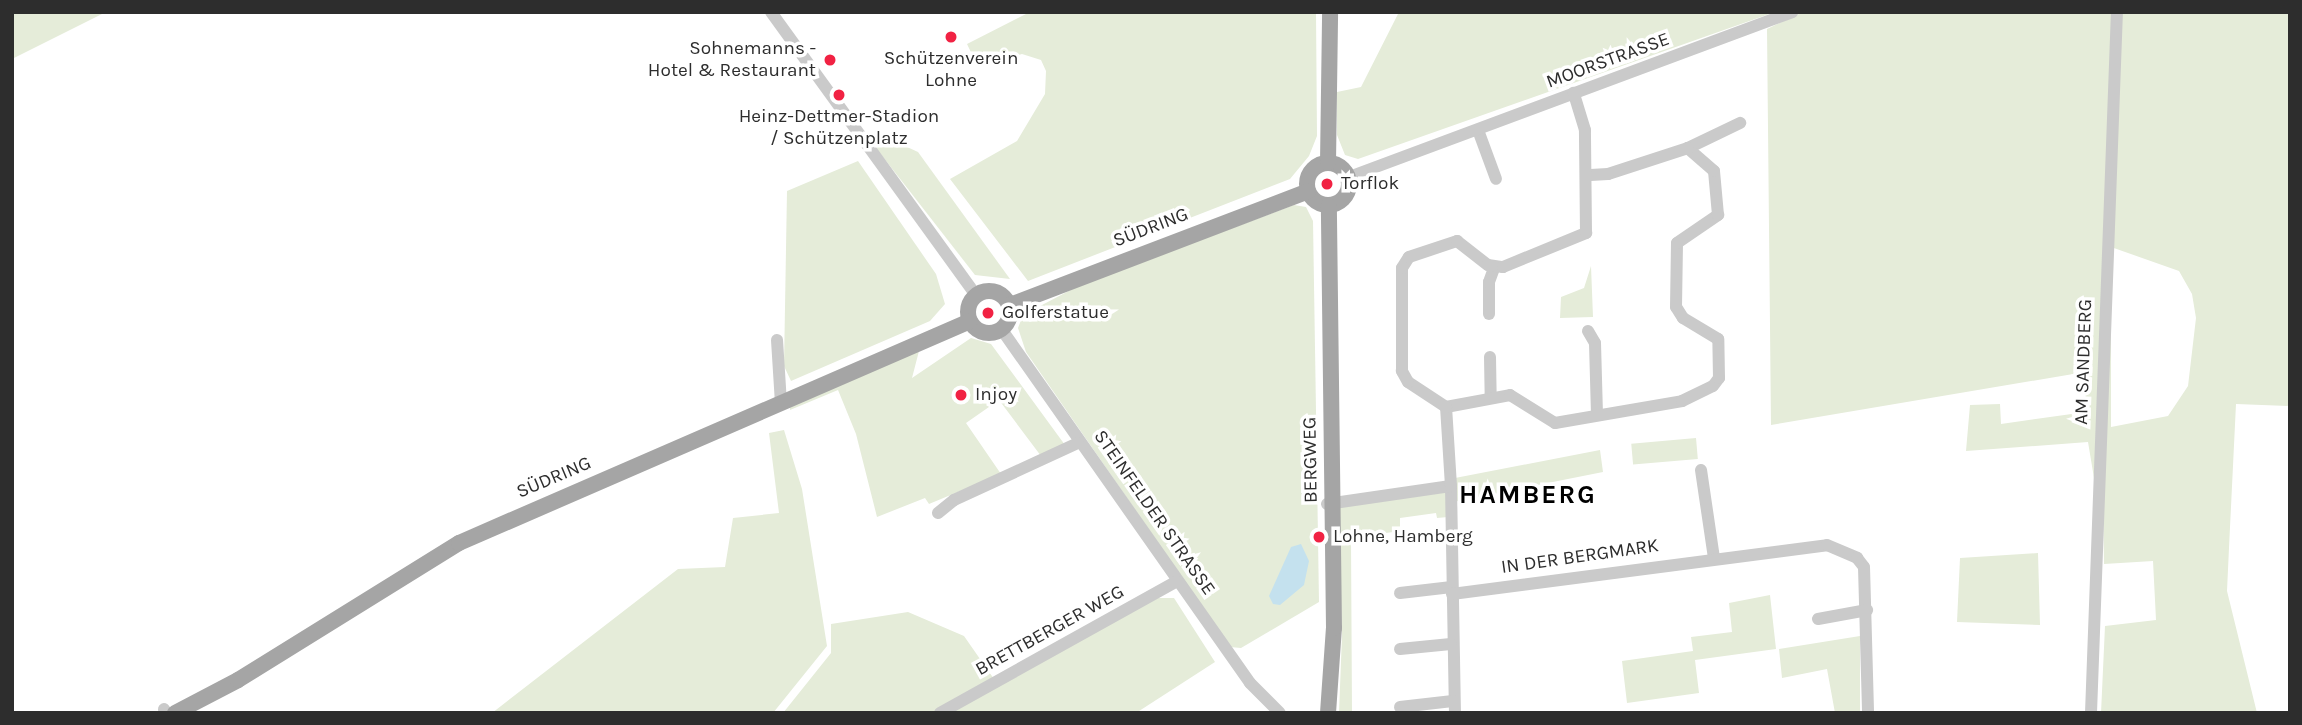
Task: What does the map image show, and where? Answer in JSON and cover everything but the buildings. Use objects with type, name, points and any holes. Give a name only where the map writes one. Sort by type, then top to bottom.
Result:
[{"type":"main road","points":[[1328,163],[1330,12]]},
{"type":"main road","points":[[1328,163],[1342,167],[1349,177],[1348,194],[1329,206],[1314,201],[1308,191],[1310,172],[1328,163]]},
{"type":"main road","name":"SÜDRING","points":[[1010,305],[1308,191]]},
{"type":"main road","name":"BERGWEG","points":[[1328,713],[1334,628],[1329,504],[1329,206]]},
{"type":"main road","points":[[996,292],[1010,305],[1010,318],[1002,330],[987,333],[970,321],[968,308],[976,296],[996,292]]},
{"type":"main road","name":"SÜDRING","points":[[168,712],[238,680],[459,543],[970,321]]},
{"type":"street","points":[[771,12],[976,296]]},
{"type":"street","name":"MOORSTRASSE","points":[[1349,177],[1792,12]]},
{"type":"street","name":"AM SANDBERG","points":[[2091,713],[2117,12]]},
{"type":"street","points":[[1489,314],[1489,282],[1494,268],[1586,233],[1585,130],[1574,93]]},
{"type":"street","points":[[1586,175],[1608,174],[1688,148],[1740,123]]},
{"type":"street","points":[[1478,130],[1496,180]]},
{"type":"street","points":[[1494,268],[1457,242],[1409,257],[1402,268],[1403,377],[1446,407],[1491,396],[1516,397],[1550,423],[1684,401],[1713,386],[1719,377],[1717,339],[1683,318],[1676,307],[1678,243],[1718,215],[1717,175],[1688,148]]},
{"type":"street","name":"STEINFELDER STRASSE","points":[[1002,330],[1078,443],[1250,682],[1280,713]]},
{"type":"street","points":[[1588,331],[1595,343],[1597,415]]},
{"type":"street","points":[[777,340],[782,402]]},
{"type":"street","points":[[1490,357],[1491,396]]},
{"type":"street","points":[[1400,707],[1454,707],[1451,644],[1451,486],[1446,407]]},
{"type":"street","points":[[938,513],[954,500],[1078,443]]},
{"type":"street","points":[[1701,470],[1714,558]]},
{"type":"street","points":[[1329,504],[1451,486]]},
{"type":"street","name":"IN DER BERGMARK","points":[[1400,593],[1452,591],[1828,545],[1862,562],[1867,610],[1868,713]]},
{"type":"street","name":"BRETTBERGER WEG","points":[[940,713],[1177,581]]},
{"type":"street","points":[[1818,619],[1867,610]]},
{"type":"street","points":[[1400,649],[1451,644]]},
{"type":"green space","points":[[12,12],[106,12],[12,59]]},
{"type":"green space","points":[[1030,12],[1316,12],[1317,136],[1309,156],[1290,179],[1028,281],[950,179],[1017,141],[1045,94],[1046,71],[1041,60],[1022,54],[978,67],[967,44]]},
{"type":"green space","points":[[1399,12],[1775,12],[1358,159],[1345,155],[1337,135],[1337,92],[1361,87]]},
{"type":"green space","points":[[1803,12],[2290,12],[2290,406],[2236,404],[2229,548],[2227,591],[2257,713],[2101,713],[2105,626],[2156,620],[2153,561],[2104,564],[2103,488],[2094,478],[2088,442],[1966,451],[1970,405],[2000,404],[2001,424],[2086,412],[2085,372],[1771,425],[1767,29]],"holes":[[[2111,247],[2179,271],[2192,294],[2196,318],[2188,386],[2168,416],[2111,427]]]},
{"type":"green space","points":[[892,140],[918,152],[1010,279],[975,275],[876,148],[879,142]]},
{"type":"green space","points":[[858,161],[936,274],[945,304],[930,321],[791,381],[784,366],[787,191]]},
{"type":"green space","points":[[1294,205],[1306,207],[1313,221],[1319,602],[1241,648],[1230,647],[1026,352],[1018,328],[1023,315],[1082,284]]},
{"type":"green space","points":[[1591,266],[1593,317],[1560,318],[1561,297],[1584,288]]},
{"type":"green space","points":[[971,338],[991,344],[1065,445],[1041,456],[999,400],[966,423],[1001,474],[929,504],[925,498],[877,517],[856,434],[838,390],[790,410],[790,406],[919,351],[912,378]]},
{"type":"green space","points":[[784,430],[802,489],[827,646],[773,713],[492,713],[678,569],[725,567],[733,518],[779,513],[769,433]]},
{"type":"green space","points":[[1696,438],[1698,459],[1633,465],[1631,444]]},
{"type":"green space","points":[[1600,450],[1603,472],[1448,503],[1448,517],[1437,518],[1436,513],[1400,518],[1400,531],[1351,538],[1352,713],[1339,713],[1342,635],[1338,507],[1453,490],[1455,478]]},
{"type":"green space","points":[[2038,553],[2040,625],[1957,622],[1960,558]]},
{"type":"green space","points":[[1770,595],[1776,649],[1695,660],[1699,693],[1627,703],[1622,661],[1693,651],[1691,637],[1732,632],[1729,603]]},
{"type":"green space","points":[[1156,598],[1174,598],[1215,662],[1136,713],[949,713]]},
{"type":"green space","points":[[908,612],[964,636],[994,679],[931,713],[783,713],[831,653],[831,624]]},
{"type":"green space","points":[[1860,636],[1860,713],[1835,713],[1827,669],[1782,678],[1779,649]]},
{"type":"water","points":[[1301,544],[1309,561],[1304,585],[1280,605],[1273,604],[1269,596],[1291,547]]},
{"type":"place","name":"Schützenverein Lohne","points":[[951,37]]},
{"type":"place","name":"Sohnemanns - Hotel & Restaurant","points":[[830,60]]},
{"type":"place","name":"Heinz-Dettmer-Stadion / Schützenplatz","points":[[839,95]]},
{"type":"place","name":"Torflok","points":[[1327,184]]},
{"type":"place","name":"Golferstatue","points":[[988,313]]},
{"type":"place","name":"Injoy","points":[[961,395]]},
{"type":"place","name":"Lohne, Hamberg","points":[[1319,537]]},
{"type":"district","name":"HAMBERG","points":[[1528,495]]}]
